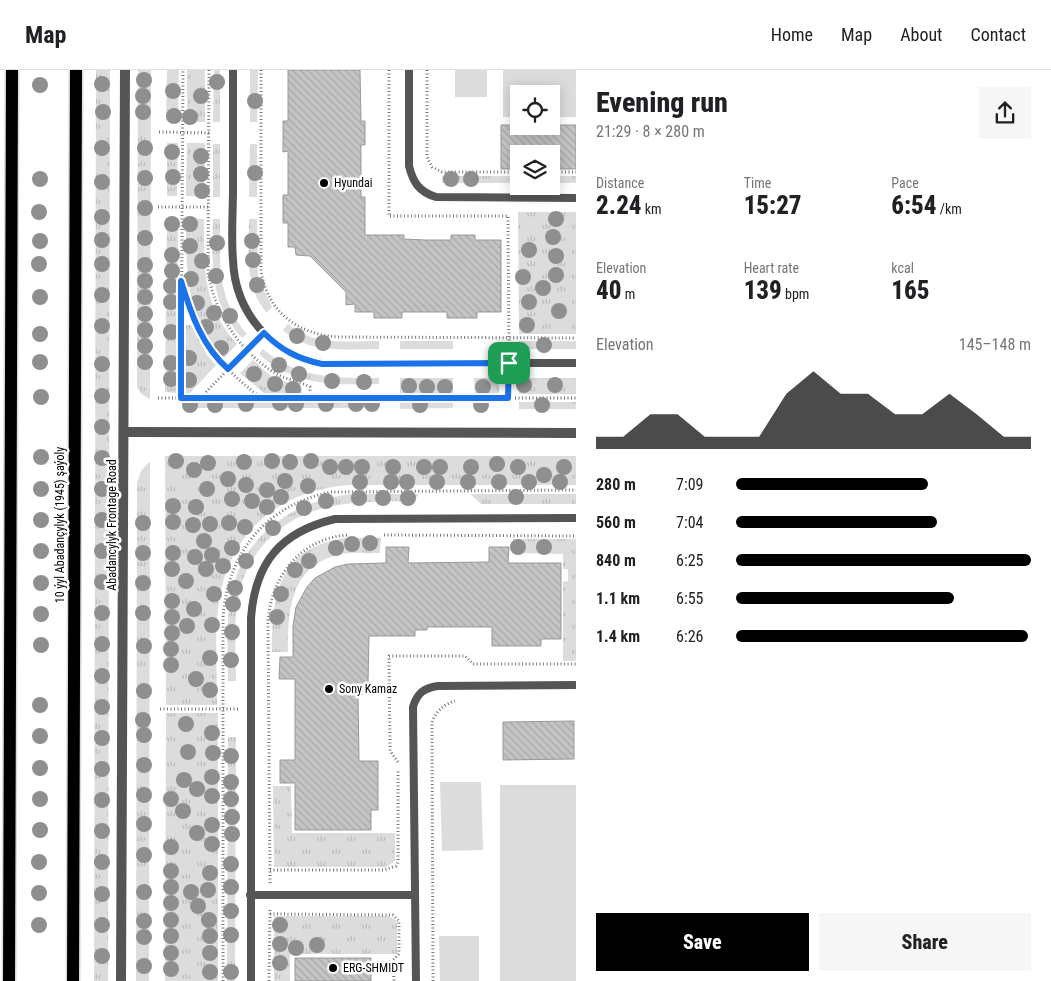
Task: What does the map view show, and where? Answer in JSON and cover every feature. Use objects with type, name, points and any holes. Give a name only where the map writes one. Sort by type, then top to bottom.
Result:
[{"type":"main road","points":[[9,981],[12,70]]},
{"type":"main road","name":"10 ýyl Abadançylyk (1945) şaýoly","points":[[73,981],[76,70]]},
{"type":"street","name":"Abadancylyk Frontage Road","points":[[121,981],[125,432],[125,70]]},
{"type":"street","points":[[125,432],[576,433]]},
{"type":"lane","points":[[233,70],[232,262],[244,304],[264,333],[281,349],[293,356],[322,364],[576,363]]},
{"type":"lane","points":[[409,70],[409,166],[412,178],[426,194],[436,197],[576,198]]},
{"type":"lane","points":[[251,981],[251,618],[253,595],[258,576],[272,554],[306,529],[335,519],[576,518]]},
{"type":"lane","points":[[416,981],[413,707],[416,699],[422,691],[438,686],[576,685]]},
{"type":"lane","points":[[250,895],[415,895]]},
{"type":"path","points":[[181,398],[182,70]]},
{"type":"path","points":[[261,70],[261,271],[266,291],[274,305],[299,328],[324,336],[576,338]]},
{"type":"path","points":[[389,70],[389,216],[508,216],[508,398]]},
{"type":"path","points":[[427,70],[427,157],[432,167],[442,172],[510,172]]},
{"type":"path","points":[[158,132],[209,133]]},
{"type":"path","points":[[560,172],[576,172]]},
{"type":"path","points":[[158,207],[208,208]]},
{"type":"path","points":[[181,281],[190,310],[202,337],[211,351],[260,398]]},
{"type":"path","points":[[200,398],[264,333]]},
{"type":"path","points":[[158,398],[576,398]]},
{"type":"path","points":[[222,981],[223,617],[230,577],[235,564],[251,538],[283,510],[320,494],[350,490],[576,490]]},
{"type":"path","points":[[270,872],[267,709],[269,608],[276,584],[288,566],[310,546],[329,538],[351,535]]},
{"type":"path","points":[[380,535],[576,536]]},
{"type":"path","points":[[433,981],[432,723],[434,716],[448,703],[456,700]]},
{"type":"path","points":[[160,709],[235,709]]},
{"type":"path","points":[[269,981],[270,912],[393,915],[399,921],[399,954],[393,960],[394,981]]},
{"type":"green space","points":[[96,70],[110,70],[108,981],[94,981]]},
{"type":"green space","points":[[138,70],[151,70],[150,399],[141,394],[137,386]]},
{"type":"green space","points":[[167,70],[179,70],[178,122],[166,121]]},
{"type":"green space","points":[[187,70],[205,70],[205,122],[187,122]]},
{"type":"green space","points":[[214,70],[220,70],[220,122],[213,122]]},
{"type":"green space","points":[[250,70],[258,70],[257,122],[250,122]]},
{"type":"green space","points":[[455,70],[487,70],[487,97],[455,97]]},
{"type":"green space","points":[[503,70],[576,70],[576,117],[560,117],[560,85],[510,85],[510,117],[503,117]]},
{"type":"green space","points":[[167,143],[178,143],[177,196],[167,196]]},
{"type":"green space","points":[[187,143],[205,143],[204,197],[186,196]]},
{"type":"green space","points":[[213,144],[220,144],[220,197],[213,197]]},
{"type":"green space","points":[[250,144],[257,144],[257,197],[249,197]]},
{"type":"green space","points":[[442,176],[510,176],[510,183],[442,183]]},
{"type":"green space","points":[[560,176],[576,176],[576,183],[560,183]]},
{"type":"green space","points":[[518,212],[576,212],[576,334],[519,334]]},
{"type":"green space","points":[[167,218],[178,218],[177,393],[165,392]]},
{"type":"green space","points":[[186,218],[204,219],[204,253],[207,285],[217,315],[237,344],[224,358],[211,342],[202,325],[190,292],[186,257]]},
{"type":"green space","points":[[213,219],[220,219],[220,265],[222,279],[230,307],[247,334],[242,338],[223,310],[218,296],[212,252]]},
{"type":"green space","points":[[249,219],[257,219],[258,278],[272,307],[267,313],[254,292],[251,280],[249,268]]},
{"type":"green space","points":[[288,324],[308,336],[319,339],[331,341],[379,341],[379,349],[316,347],[293,338],[283,330]]},
{"type":"green space","points":[[185,325],[191,325],[207,355],[216,365],[190,393],[185,393]]},
{"type":"green space","points":[[400,341],[453,341],[453,349],[400,349]]},
{"type":"green space","points":[[519,341],[576,341],[576,349],[519,349]]},
{"type":"green space","points":[[263,349],[276,359],[304,371],[333,377],[379,378],[379,384],[331,383],[300,378],[272,365],[259,354]]},
{"type":"green space","points":[[253,360],[271,376],[302,388],[302,393],[264,393],[240,373]]},
{"type":"green space","points":[[400,378],[453,378],[453,394],[400,394]]},
{"type":"green space","points":[[474,378],[499,378],[499,394],[475,394]]},
{"type":"green space","points":[[519,378],[576,378],[576,394],[519,394]]},
{"type":"green space","points":[[185,401],[379,402],[379,408],[185,408]]},
{"type":"green space","points":[[400,402],[453,402],[453,408],[400,409]]},
{"type":"green space","points":[[519,402],[576,402],[576,409],[519,409]]},
{"type":"green space","points":[[165,456],[576,456],[576,485],[350,485],[302,495],[281,505],[263,518],[247,534],[234,554],[225,576],[219,601],[217,627],[217,705],[166,705]]},
{"type":"green space","points":[[150,461],[149,981],[136,981],[137,483],[141,471]]},
{"type":"green space","points":[[351,494],[419,494],[413,501],[353,503],[315,511],[297,518],[265,543],[252,560],[241,586],[235,626],[236,681],[228,681],[230,600],[236,577],[245,558],[257,540],[289,514],[329,498]]},
{"type":"green space","points":[[470,494],[576,494],[576,504],[481,504]]},
{"type":"green space","points":[[344,538],[381,538],[380,553],[342,554],[325,559],[312,568],[302,578],[291,605],[288,652],[272,652],[274,612],[277,594],[283,578],[292,564],[305,553],[322,544]]},
{"type":"green space","points":[[513,539],[576,539],[576,661],[563,661],[563,582],[568,581],[568,569],[563,569],[563,554],[513,553]]},
{"type":"green space","points":[[166,713],[218,713],[218,981],[165,981]]},
{"type":"green space","points":[[228,737],[236,737],[235,981],[227,981]]},
{"type":"green space","points":[[440,782],[481,782],[483,850],[442,851]]},
{"type":"green space","points":[[500,785],[576,785],[576,981],[500,981]]},
{"type":"green space","points":[[273,786],[291,786],[292,833],[395,833],[395,861],[386,867],[274,867]]},
{"type":"green space","points":[[274,916],[388,916],[397,921],[397,954],[290,954],[290,981],[274,981]]},
{"type":"green space","points":[[439,936],[479,936],[479,981],[440,981]]},
{"type":"building","name":"Hyundai","points":[[288,70],[360,70],[361,121],[365,121],[365,145],[361,145],[361,197],[365,197],[365,235],[404,235],[404,239],[451,240],[451,235],[475,235],[475,240],[501,240],[501,312],[477,312],[477,318],[447,318],[447,312],[402,312],[402,318],[374,318],[374,312],[355,312],[355,304],[346,305],[346,292],[310,256],[296,255],[295,247],[288,247],[288,223],[283,223],[283,195],[288,195],[288,151],[283,152],[283,121],[288,121]]},
{"type":"building","points":[[501,125],[510,125],[510,135],[560,135],[560,125],[576,125],[576,169],[560,169],[560,145],[510,145],[510,169],[501,169]]},
{"type":"building","name":"Sony Kamaz","points":[[386,547],[409,547],[408,563],[489,562],[489,547],[509,547],[508,563],[561,563],[561,639],[541,639],[541,646],[492,646],[492,627],[427,627],[427,630],[415,630],[415,636],[369,636],[368,683],[362,683],[362,695],[358,695],[359,761],[378,761],[378,810],[371,810],[371,830],[295,830],[295,783],[280,783],[280,760],[295,760],[295,679],[279,679],[280,657],[293,657],[293,626],[296,607],[307,587],[315,578],[335,567],[348,564],[386,563]]},
{"type":"building","points":[[574,721],[574,759],[503,760],[503,722]]},
{"type":"building","name":"ERG-SHMIDT","points":[[295,958],[371,958],[371,981],[295,981]]},
{"type":"place","name":"Hyundai","points":[[324,183]]},
{"type":"place","name":"Sony Kamaz","points":[[329,689]]},
{"type":"place","name":"ERG-SHMIDT","points":[[333,968]]},
{"type":"route","points":[[181,281],[186,301],[202,337],[211,351],[228,369],[264,333],[281,349],[293,356],[322,364],[509,363],[508,398],[181,398],[181,281]]}]
